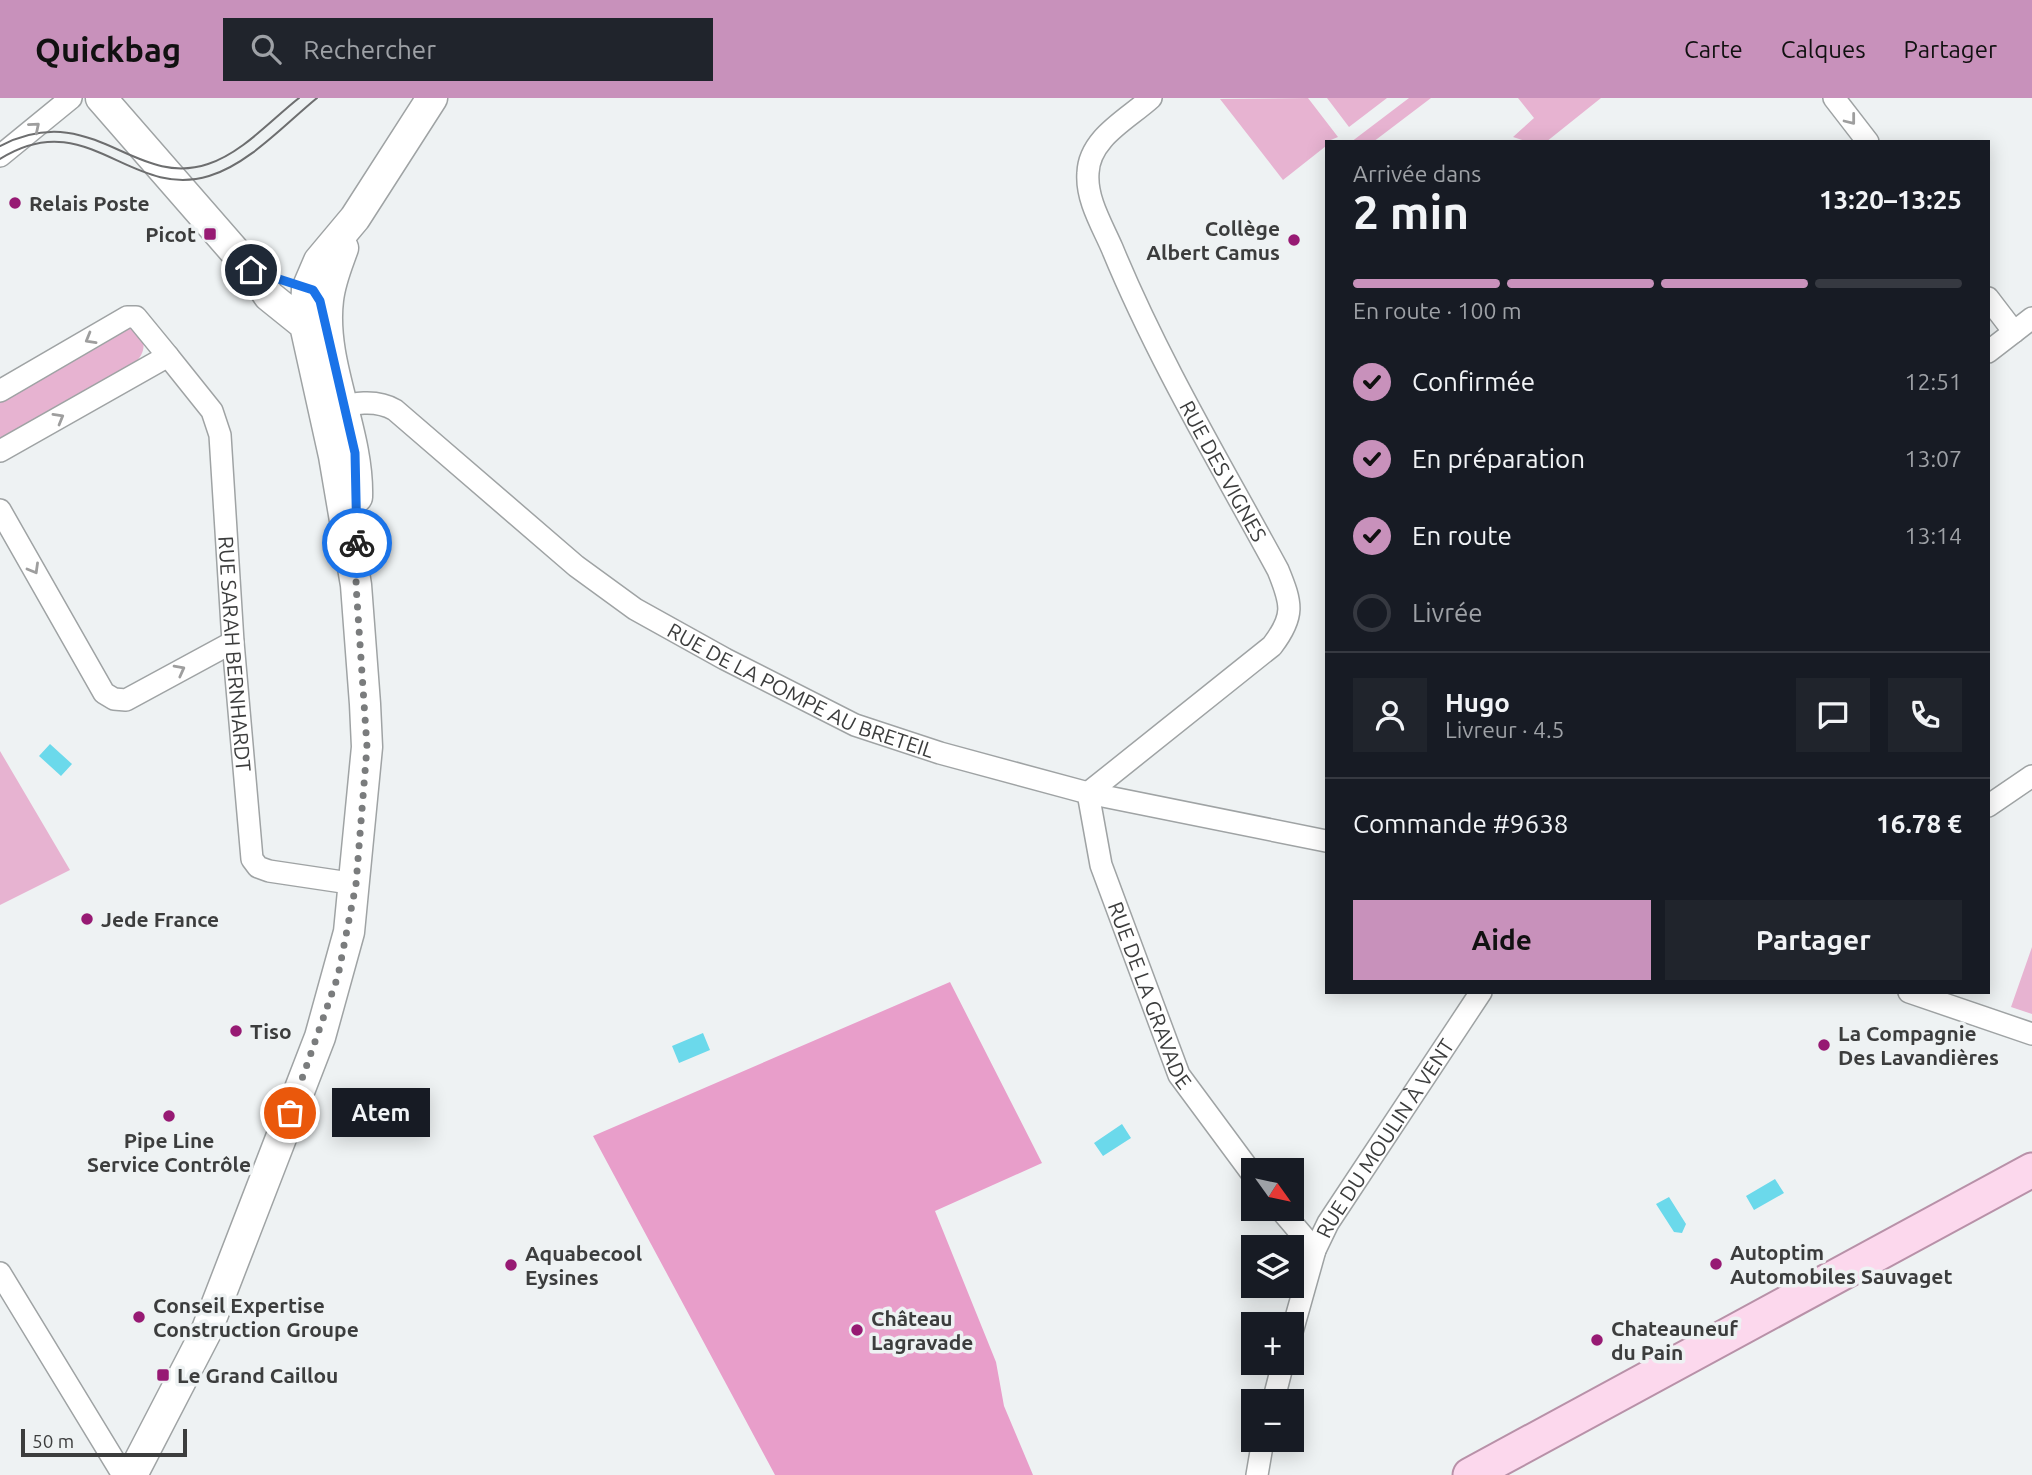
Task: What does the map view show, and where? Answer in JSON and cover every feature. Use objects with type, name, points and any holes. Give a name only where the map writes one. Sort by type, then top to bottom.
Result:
[{"type":"main road","points":[[1470,1475],[2032,1170]]},
{"type":"street","points":[[0,156],[71,98]]},
{"type":"street","points":[[102,98],[251,270],[269,296],[316,327]]},
{"type":"street","points":[[307,289],[319,261],[355,218],[432,98]]},
{"type":"street","name":"RUE DES VIGNES","points":[[1088,793],[1272,646],[1287,626],[1290,601],[1278,570],[1133,298],[1091,199],[1087,172],[1094,151],[1108,133],[1151,98]]},
{"type":"street","points":[[1834,98],[1866,140]]},
{"type":"street","points":[[316,327],[355,218]]},
{"type":"street","points":[[132,1475],[206,1332],[320,1037],[338,976],[356,884],[367,747],[356,585],[334,408],[316,327],[320,301],[313,290],[251,270]]},
{"type":"street","points":[[1990,299],[2026,325],[1990,351]]},
{"type":"street","name":"RUE SARAH BERNHARDT","points":[[0,391],[127,317],[136,317],[212,411],[220,435],[233,642],[252,859],[258,867],[270,872],[356,884]]},
{"type":"street","points":[[0,451],[168,356]]},
{"type":"street","name":"RUE DE LA POMPE AU BRETEIL","points":[[334,408],[379,404],[395,410],[576,566],[635,609],[724,659],[855,725],[940,753],[1088,793],[1325,841]]},
{"type":"street","points":[[0,510],[104,693],[114,699],[126,700],[233,642]]},
{"type":"street","points":[[1990,805],[2032,776]]},
{"type":"street","name":"RUE DE LA GRAVADE","points":[[1088,793],[1101,865],[1179,1075],[1241,1159]]},
{"type":"street","name":"RUE DU MOULIN À VENT","points":[[1298,1312],[1315,1250],[1328,1223],[1398,1113],[1480,994]]},
{"type":"street","points":[[1924,994],[1947,997],[2032,1034]]},
{"type":"street","points":[[1291,1222],[1315,1250]]},
{"type":"street","points":[[0,1273],[122,1475]]},
{"type":"street","points":[[1257,1475],[1261,1452]]},
{"type":"shaded area","points":[[1308,98],[1338,137],[1325,140],[1325,147],[1283,180],[1220,99]]},
{"type":"shaded area","points":[[1327,98],[1387,98],[1349,127]]},
{"type":"shaded area","points":[[1409,98],[1431,98],[1376,140],[1354,140]]},
{"type":"shaded area","points":[[1518,98],[1601,98],[1548,140],[1522,140],[1513,137],[1534,118]]},
{"type":"shaded area","points":[[125,327],[132,327],[144,345],[142,354],[134,364],[0,440],[0,400]]},
{"type":"shaded area","points":[[0,751],[70,870],[0,905]]},
{"type":"shaded area","points":[[2032,947],[2032,1014],[2011,1007]]},
{"type":"shaded area","points":[[950,982],[1042,1163],[935,1211],[996,1362],[1004,1406],[1033,1475],[775,1475],[593,1136]]},
{"type":"water","points":[[50,744],[72,764],[61,776],[39,756]]},
{"type":"water","points":[[703,1033],[710,1050],[679,1063],[672,1046]]},
{"type":"water","points":[[1122,1124],[1131,1138],[1103,1156],[1094,1143]]},
{"type":"water","points":[[1775,1179],[1784,1193],[1754,1210],[1746,1196]]},
{"type":"water","points":[[1669,1197],[1686,1224],[1682,1233],[1674,1232],[1656,1204]]},
{"type":"tram line","points":[[0,146],[33,134],[61,132],[87,137],[157,165],[181,168],[208,164],[233,152],[299,98]]},
{"type":"tram line","points":[[0,159],[31,145],[58,142],[83,147],[155,176],[181,180],[209,176],[252,153],[317,98]]},
{"type":"way so far","points":[[290,1113],[320,1037],[338,976],[349,932],[356,884],[367,747],[356,585],[357,543]]},
{"type":"place","name":"Relais Poste","points":[[15,203]]},
{"type":"place","name":"Picot","points":[[210,234]]},
{"type":"place","name":"Collège Albert Camus","points":[[1294,240]]},
{"type":"place","name":"Jede France","points":[[87,919]]},
{"type":"place","name":"Tiso","points":[[236,1031]]},
{"type":"place","name":"La Compagnie Des Lavandières","points":[[1824,1045]]},
{"type":"place","name":"Atem","points":[[290,1113]]},
{"type":"place","name":"Pipe Line Service Contrôle","points":[[169,1116]]},
{"type":"place","name":"Autoptim Automobiles Sauvaget","points":[[1716,1264]]},
{"type":"place","name":"Aquabecool Eysines","points":[[511,1265]]},
{"type":"place","name":"Conseil Expertise Construction Groupe","points":[[139,1317]]},
{"type":"place","name":"Château Lagravade","points":[[857,1330]]},
{"type":"place","name":"Chateauneuf du Pain","points":[[1597,1340]]},
{"type":"place","name":"Le Grand Caillou","points":[[163,1375]]},
{"type":"route","points":[[251,270],[313,290],[320,301],[355,453],[358,482],[357,543]]}]
